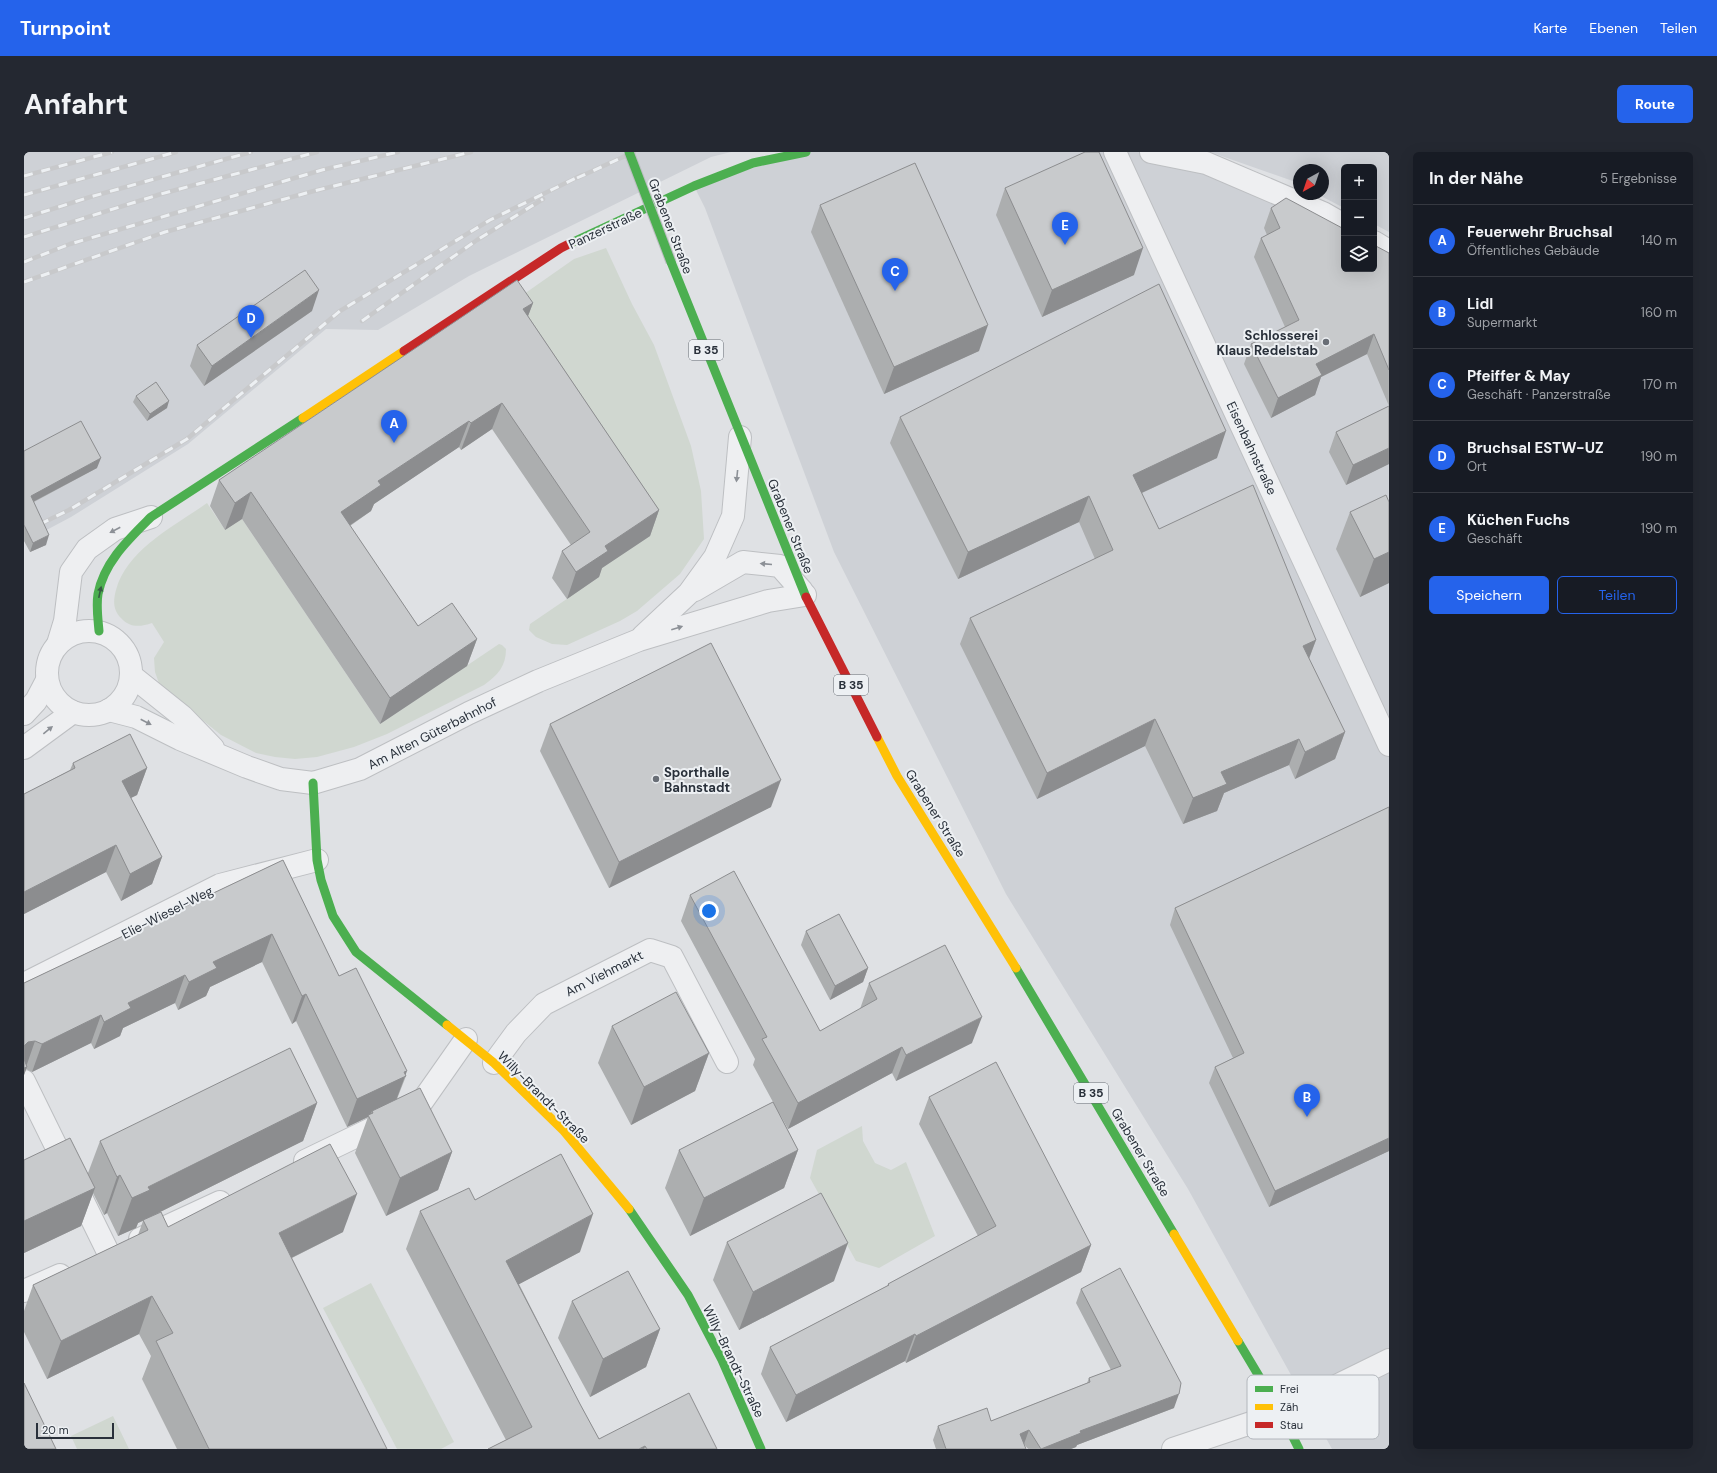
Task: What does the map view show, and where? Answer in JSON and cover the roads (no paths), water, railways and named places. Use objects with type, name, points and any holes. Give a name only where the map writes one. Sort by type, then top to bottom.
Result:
[{"type":"street","name":"Grabener Straße","points":[[629,152],[740,437],[806,595],[897,776],[1016,968],[1258,1375]]},
{"type":"street","name":"Panzerstraße","points":[[99,631],[98,594],[107,568],[122,546],[151,517],[561,248],[694,186],[753,163],[806,152]]},
{"type":"street","name":"Eisenbahnstraße","points":[[1115,152],[1389,745]]},
{"type":"street","points":[[1151,152],[1206,163],[1323,213],[1341,223]]},
{"type":"street","points":[[1377,244],[1389,251]]},
{"type":"street","name":"Am Alten Güterbahnhof","points":[[639,640],[688,593],[715,556],[733,516],[740,437]]},
{"type":"street","points":[[58,644],[65,621],[71,572],[87,549],[115,529],[151,517]]},
{"type":"street","name":"Am Alten Güterbahnhof","points":[[688,593],[743,562],[780,566],[806,595]]},
{"type":"street","name":"Am Alten Güterbahnhof","points":[[109,710],[136,717],[180,739],[247,767],[281,779],[313,783],[360,769],[476,710],[538,681],[639,640],[768,600],[806,595]]},
{"type":"street","points":[[88,630],[99,631],[108,634],[125,649],[132,666],[132,676],[128,690],[121,702],[109,710],[97,714],[85,715],[73,712],[63,706],[56,699],[50,690],[47,680],[47,667],[50,655],[58,644],[66,637],[76,632],[88,630]]},
{"type":"street","points":[[132,676],[182,716],[220,755]]},
{"type":"street","points":[[24,714],[36,701],[47,680]]},
{"type":"street","points":[[24,748],[73,712]]},
{"type":"street","name":"Willy-Brandt-Straße","points":[[313,783],[317,860],[321,880],[333,916],[356,952],[494,1063],[564,1131],[638,1224],[688,1295],[722,1360],[761,1449]]},
{"type":"street","name":"Elie-Wiesel-Weg","points":[[24,984],[220,885],[317,860]]},
{"type":"street","name":"Am Viehmarkt","points":[[494,1063],[516,1033],[544,1004],[650,950],[672,957],[727,1062]]},
{"type":"street","points":[[285,1170],[419,1106],[466,1039]]},
{"type":"street","points":[[24,1081],[108,1254]]},
{"type":"street","points":[[24,1291],[84,1265],[236,1194]]},
{"type":"street","points":[[1358,1375],[1389,1360]]},
{"type":"street","points":[[1173,1449],[1247,1424]]},
{"type":"street","name":"Grabener Straße","points":[[1293,1439],[1298,1449]]},
{"type":"railway","points":[[24,176],[112,152]]},
{"type":"railway","points":[[24,195],[176,152]]},
{"type":"railway","points":[[24,218],[90,197],[251,152]]},
{"type":"railway","points":[[24,237],[161,194],[317,152]]},
{"type":"railway","points":[[24,262],[70,244],[322,170],[398,152]]},
{"type":"railway","points":[[24,282],[165,232],[310,192],[471,152]]},
{"type":"railway","points":[[577,178],[634,152]]},
{"type":"railway","points":[[24,532],[69,510],[187,439],[340,311],[490,220],[582,175]]},
{"type":"railway","points":[[362,321],[477,240],[543,199]]},
{"type":"place","name":"Küchen Fuchs","points":[[1065,245]]},
{"type":"place","name":"Pfeiffer & May","points":[[895,291]]},
{"type":"place","name":"Bruchsal ESTW-UZ","points":[[251,338]]},
{"type":"place","name":"Schlosserei Klaus Redelstab","points":[[1326,342]]},
{"type":"place","name":"Feuerwehr Bruchsal","points":[[394,443]]},
{"type":"place","name":"Sporthalle Bahnstadt","points":[[656,779]]},
{"type":"place","name":"Lidl","points":[[1307,1117]]}]
